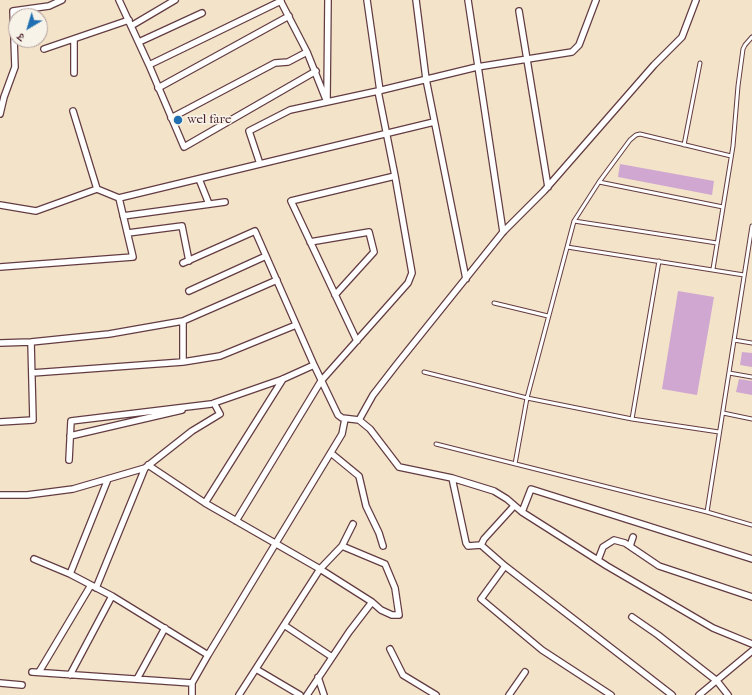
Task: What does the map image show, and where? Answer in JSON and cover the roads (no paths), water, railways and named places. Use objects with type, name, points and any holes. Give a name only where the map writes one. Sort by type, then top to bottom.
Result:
[{"type":"street","points":[[0,114],[4,97],[15,67],[14,11],[49,6],[62,0]]},
{"type":"street","points":[[119,0],[139,42],[184,147],[316,71]]},
{"type":"street","points":[[44,49],[130,23],[175,0]]},
{"type":"street","points":[[148,65],[280,0],[316,71],[327,102]]},
{"type":"street","points":[[327,102],[328,0]]},
{"type":"street","points":[[236,521],[322,381],[408,283],[412,273],[386,134],[367,0]]},
{"type":"street","points":[[416,0],[426,79],[466,279]]},
{"type":"street","points":[[468,0],[503,232]]},
{"type":"street","points":[[260,164],[249,132],[290,110],[379,91],[477,66],[526,60],[572,52],[579,45],[596,0]]},
{"type":"street","points":[[359,420],[378,389],[503,232],[548,187],[654,65],[682,37],[696,0]]},
{"type":"street","points":[[519,12],[548,187]]},
{"type":"street","points":[[139,42],[202,13]]},
{"type":"street","points":[[158,88],[288,16]]},
{"type":"street","points":[[74,39],[74,74]]},
{"type":"street","points":[[171,118],[275,63],[288,62],[307,52]]},
{"type":"street","points":[[73,111],[97,189]]},
{"type":"street","points":[[0,205],[36,211],[97,189],[119,198],[434,122]]},
{"type":"street","points":[[357,341],[291,201],[395,176]]},
{"type":"street","points":[[199,179],[209,204]]},
{"type":"street","points":[[0,267],[132,257],[128,233],[119,198]]},
{"type":"street","points":[[123,216],[225,202]]},
{"type":"street","points":[[128,233],[182,226],[186,262],[255,231],[314,365],[338,415],[345,419],[359,420],[370,429],[399,467],[452,478],[494,491],[522,512],[598,560],[713,628],[752,644]]},
{"type":"street","points":[[310,242],[369,232],[374,252],[335,295]]},
{"type":"street","points":[[189,291],[266,256]]},
{"type":"street","points":[[0,343],[31,342],[109,334],[183,321],[276,280]]},
{"type":"street","points":[[183,321],[183,362]]},
{"type":"street","points":[[32,373],[183,362],[220,356],[296,325]]},
{"type":"street","points":[[0,422],[33,420],[31,342]]},
{"type":"street","points":[[70,436],[212,403],[283,379],[314,365]]},
{"type":"street","points":[[205,503],[283,379]]},
{"type":"street","points":[[69,460],[71,421],[212,403]]},
{"type":"street","points":[[0,495],[27,495],[73,489],[147,467],[192,431],[220,414],[212,403]]},
{"type":"street","points":[[192,695],[192,683],[331,453],[342,434],[345,419]]},
{"type":"street","points":[[331,453],[359,476],[366,506],[379,533],[383,546]]},
{"type":"street","points":[[147,467],[205,503],[320,569],[382,610],[392,615],[399,614],[395,588],[385,564],[342,546]]},
{"type":"street","points":[[39,672],[94,586],[147,467]]},
{"type":"street","points":[[452,478],[466,543],[468,546],[481,545],[505,566],[672,695]]},
{"type":"street","points":[[70,574],[108,479]]},
{"type":"street","points":[[522,512],[531,489],[752,559]]},
{"type":"street","points":[[481,545],[484,539],[514,506]]},
{"type":"street","points":[[239,695],[320,569],[342,546],[353,524]]},
{"type":"street","points":[[630,546],[633,537]]},
{"type":"street","points":[[598,560],[603,547],[614,540],[625,543],[659,566],[752,597]]},
{"type":"street","points":[[34,559],[94,586],[208,655]]},
{"type":"street","points":[[505,566],[481,599],[542,650],[610,695]]},
{"type":"street","points":[[70,675],[112,596]]},
{"type":"street","points":[[307,695],[349,632],[372,602]]},
{"type":"street","points":[[632,617],[658,635],[717,681],[728,695]]},
{"type":"street","points":[[284,625],[332,657]]},
{"type":"street","points":[[137,679],[165,628]]},
{"type":"street","points":[[390,649],[403,675],[436,695]]},
{"type":"street","points":[[699,695],[751,653]]},
{"type":"street","points":[[256,668],[300,695]]},
{"type":"street","points":[[32,672],[192,683]]},
{"type":"street","points":[[509,695],[525,672]]},
{"type":"street","points":[[318,677],[324,695]]},
{"type":"street","points":[[0,683],[22,685]]},
{"type":"lane","points":[[713,269],[732,156],[738,86],[744,48],[752,37]]},
{"type":"lane","points":[[684,145],[700,63]]},
{"type":"lane","points":[[515,464],[527,398],[574,220],[599,182],[630,140],[636,135],[640,134],[732,156]]},
{"type":"lane","points":[[599,182],[723,207]]},
{"type":"lane","points":[[574,220],[717,243]]},
{"type":"lane","points":[[707,512],[752,226]]},
{"type":"lane","points":[[567,247],[744,275]]},
{"type":"lane","points":[[747,258],[752,259]]},
{"type":"lane","points":[[632,419],[659,261]]},
{"type":"lane","points":[[494,303],[548,316]]},
{"type":"lane","points":[[734,340],[752,343]]},
{"type":"lane","points":[[424,372],[527,398],[632,419],[719,432]]},
{"type":"lane","points":[[729,372],[752,377]]},
{"type":"lane","points":[[723,413],[752,419]]},
{"type":"lane","points":[[436,444],[707,512],[752,525]]},
{"type":"place","name":"wel fare","points":[[178,120]]}]
